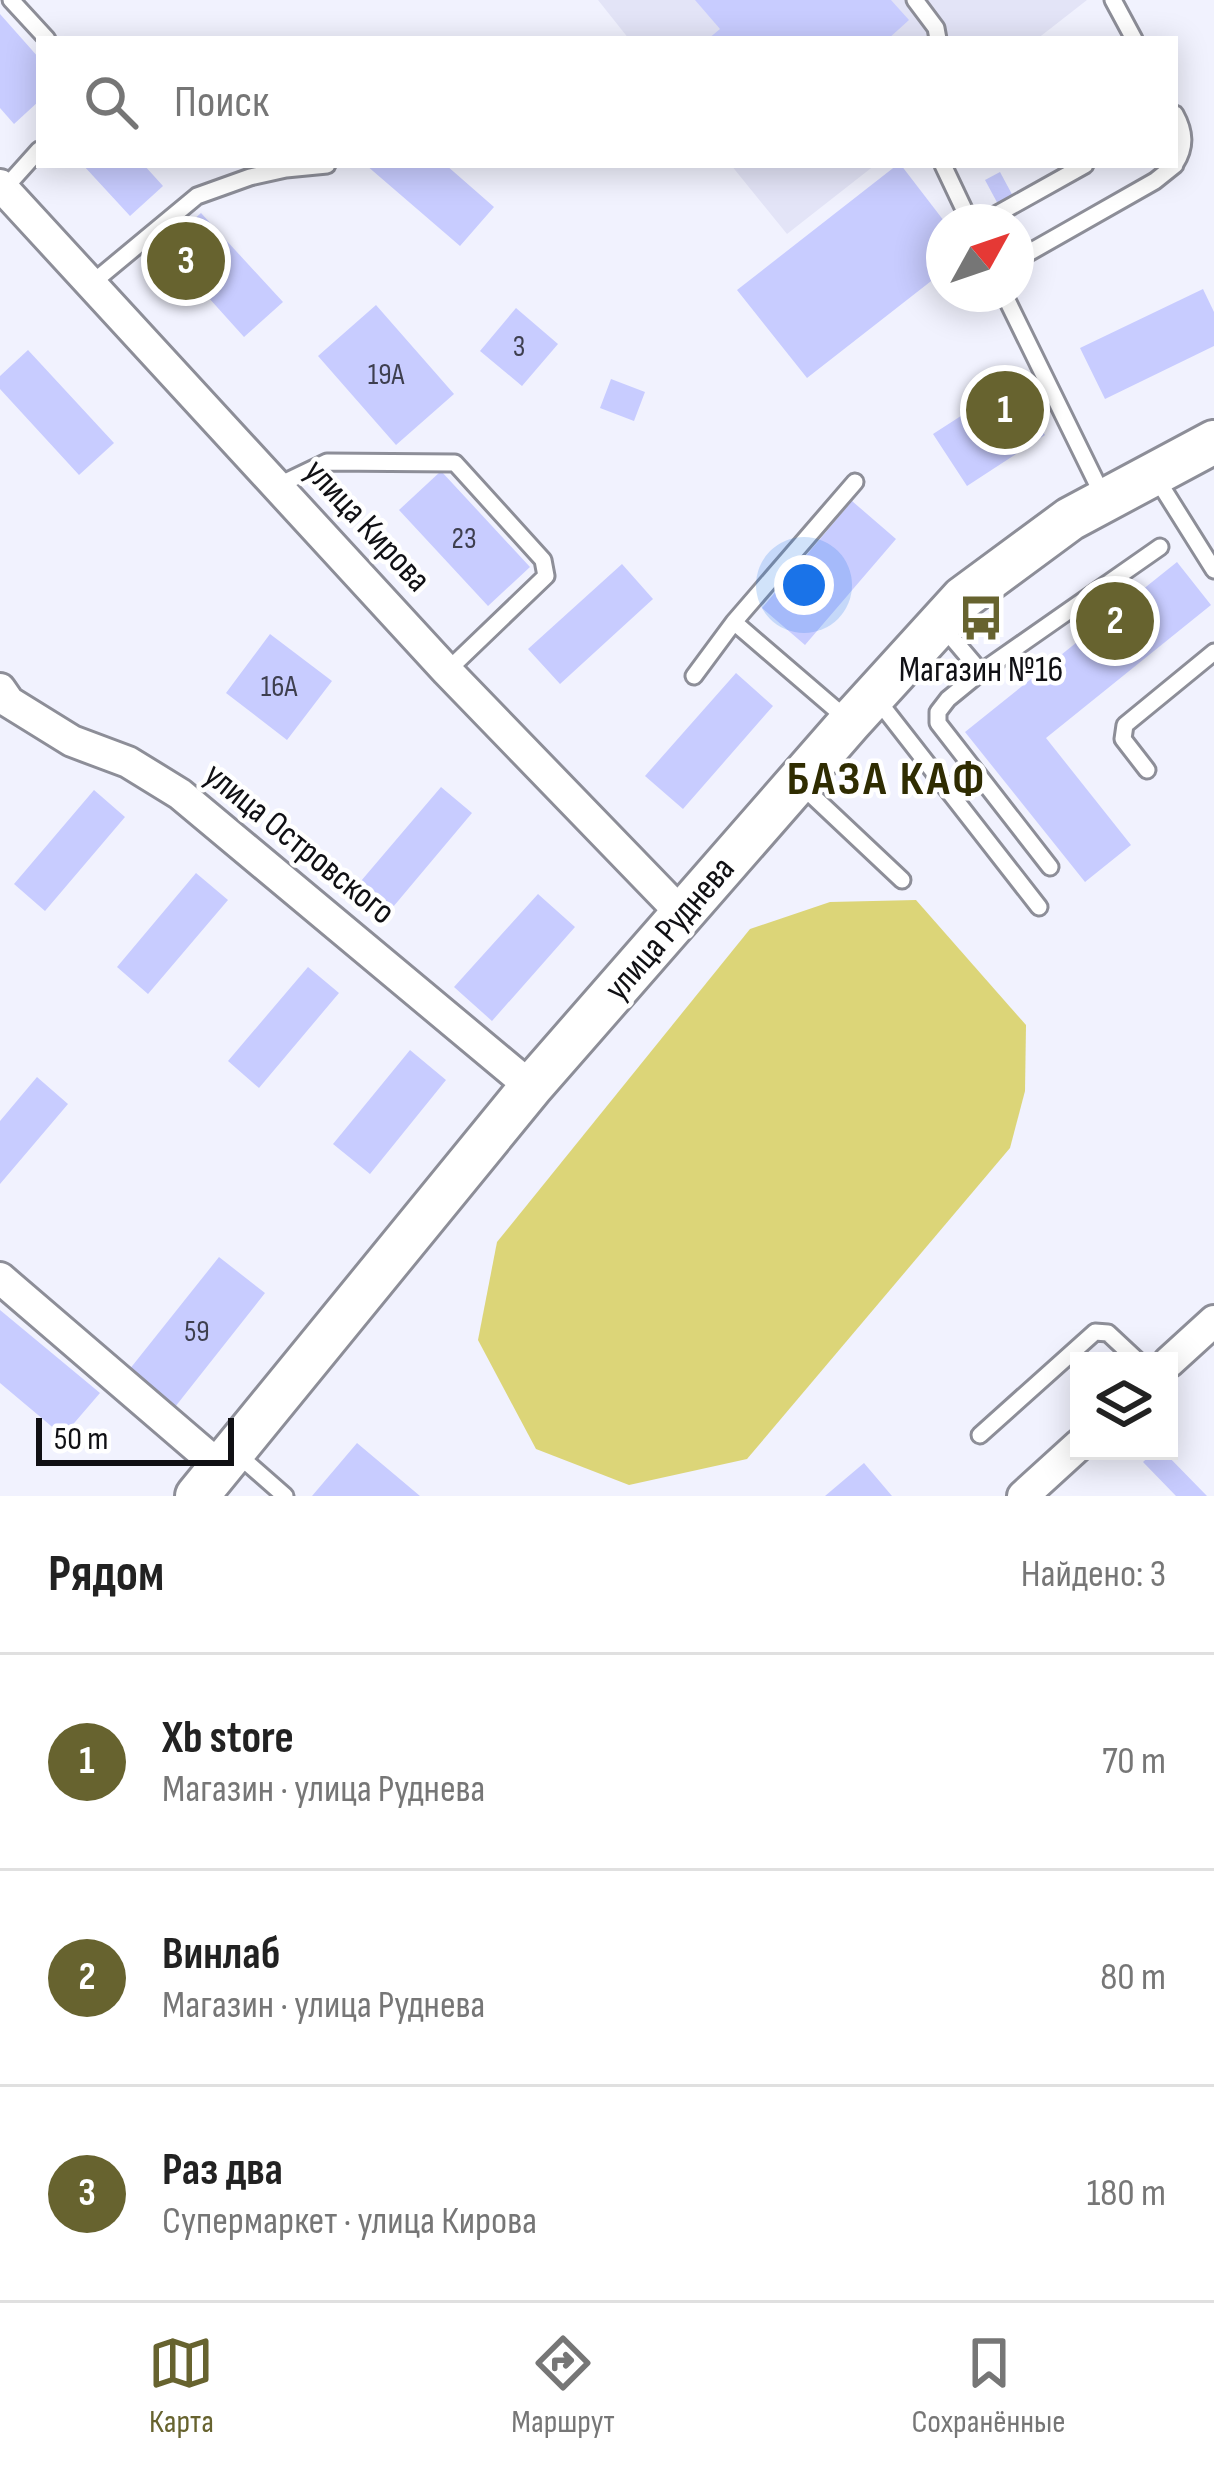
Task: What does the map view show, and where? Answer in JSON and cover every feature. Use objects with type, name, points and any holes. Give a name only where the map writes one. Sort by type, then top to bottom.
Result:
[{"type":"main road","name":"улица Руднева","points":[[217,1472],[531,1087],[940,624],[977,586],[1051,531],[1214,442]]},
{"type":"street","name":"улица Кирова","points":[[2,187],[447,671],[683,915]]},
{"type":"street","name":"улица Островского","points":[[0,689],[8,702],[72,741],[128,762],[180,794],[531,1087]]},
{"type":"street","points":[[0,1278],[217,1472]]},
{"type":"street","points":[[1178,1354],[1214,1321]]},
{"type":"street","points":[[1023,1496],[1070,1452]]},
{"type":"lane","points":[[11,0],[44,36]]},
{"type":"lane","points":[[915,0],[937,36]]},
{"type":"lane","points":[[1113,0],[1132,36]]},
{"type":"lane","points":[[1178,120],[1183,152],[1178,160]]},
{"type":"lane","points":[[2,187],[36,153]]},
{"type":"lane","points":[[91,284],[197,196],[250,177],[302,168]]},
{"type":"lane","points":[[945,168],[962,204]]},
{"type":"lane","points":[[1015,204],[1080,168]]},
{"type":"lane","points":[[1034,250],[1173,168]]},
{"type":"lane","points":[[1013,312],[1104,499]]},
{"type":"lane","points":[[277,485],[327,462],[454,463],[514,527],[543,560],[546,576],[447,671]]},
{"type":"lane","points":[[1153,474],[1214,569]]},
{"type":"lane","points":[[694,676],[734,622],[855,482]]},
{"type":"lane","points":[[1050,866],[938,724],[938,712],[981,672],[1160,547]]},
{"type":"lane","points":[[734,622],[862,709],[1039,907]]},
{"type":"lane","points":[[940,624],[981,672]]},
{"type":"lane","points":[[1147,770],[1124,739],[1125,725],[1214,652]]},
{"type":"lane","points":[[798,782],[902,880]]},
{"type":"lane","points":[[1073,1352],[1095,1332],[1108,1333],[1128,1352]]},
{"type":"lane","points":[[980,1435],[1070,1354]]},
{"type":"lane","points":[[217,1472],[285,1496]]},
{"type":"shaded area","points":[[598,0],[1087,0],[1041,36],[627,36]]},
{"type":"shaded area","points":[[733,168],[871,168],[787,234]]},
{"type":"shaded area","points":[[916,900],[1026,1025],[1025,1091],[1010,1148],[747,1459],[629,1485],[536,1449],[478,1340],[497,1242],[750,929],[830,902]]},
{"type":"building","points":[[695,0],[891,0],[909,20],[891,36],[712,36],[720,29]]},
{"type":"building","points":[[0,14],[36,55],[36,104],[14,124],[0,108]]},
{"type":"building","points":[[86,168],[147,168],[163,186],[130,216]]},
{"type":"building","points":[[369,168],[449,168],[494,207],[460,246]]},
{"type":"building","points":[[893,168],[903,168],[931,204],[926,204],[926,285],[807,378],[737,290]]},
{"type":"building","points":[[1000,172],[1014,198],[998,204],[985,180]]},
{"type":"building","points":[[201,213],[283,302],[244,337],[163,247]]},
{"type":"building","points":[[1203,289],[1214,312],[1214,346],[1105,399],[1080,348]]},
{"type":"building","points":[[376,305],[454,394],[396,445],[318,356]]},
{"type":"building","points":[[516,308],[558,344],[522,386],[480,351]]},
{"type":"building","points":[[28,350],[114,443],[79,475],[0,389],[0,376]]},
{"type":"building","points":[[611,379],[645,392],[634,421],[600,408]]},
{"type":"building","points":[[1012,383],[1045,435],[967,486],[933,434]]},
{"type":"building","points":[[441,471],[530,567],[488,606],[399,510]]},
{"type":"building","points":[[852,501],[896,539],[805,645],[762,608]]},
{"type":"building","points":[[1177,562],[1211,605],[1046,738],[1131,845],[1085,882],[965,732]]},
{"type":"building","points":[[622,564],[653,599],[560,684],[528,649]]},
{"type":"building","points":[[270,634],[332,681],[287,740],[226,693]]},
{"type":"building","points":[[736,673],[773,706],[683,809],[645,776]]},
{"type":"building","points":[[441,787],[472,813],[393,907],[361,881]]},
{"type":"building","points":[[94,790],[125,817],[45,911],[14,884]]},
{"type":"building","points":[[196,873],[228,900],[148,994],[117,967]]},
{"type":"building","points":[[538,894],[575,927],[492,1021],[454,987]]},
{"type":"building","points":[[308,967],[339,993],[259,1088],[228,1061]]},
{"type":"building","points":[[410,1050],[446,1080],[370,1174],[333,1144]]},
{"type":"building","points":[[37,1077],[68,1104],[0,1184],[0,1121]]},
{"type":"building","points":[[219,1257],[265,1293],[175,1407],[129,1370]]},
{"type":"building","points":[[0,1310],[100,1393],[63,1436],[0,1383]]},
{"type":"building","points":[[357,1443],[420,1496],[312,1496]]},
{"type":"building","points":[[1172,1460],[1207,1496],[1176,1496],[1143,1462]]},
{"type":"building","points":[[864,1463],[892,1496],[825,1496]]},
{"type":"place","name":"Раз два","points":[[186,261]]},
{"type":"place","name":"Xb store","points":[[1005,410]]},
{"type":"place","name":"Магазин №16","points":[[981,618]]},
{"type":"place","name":"Винлаб","points":[[1115,621]]},
{"type":"district","name":"БАЗА КАФ","points":[[887,779]]}]
